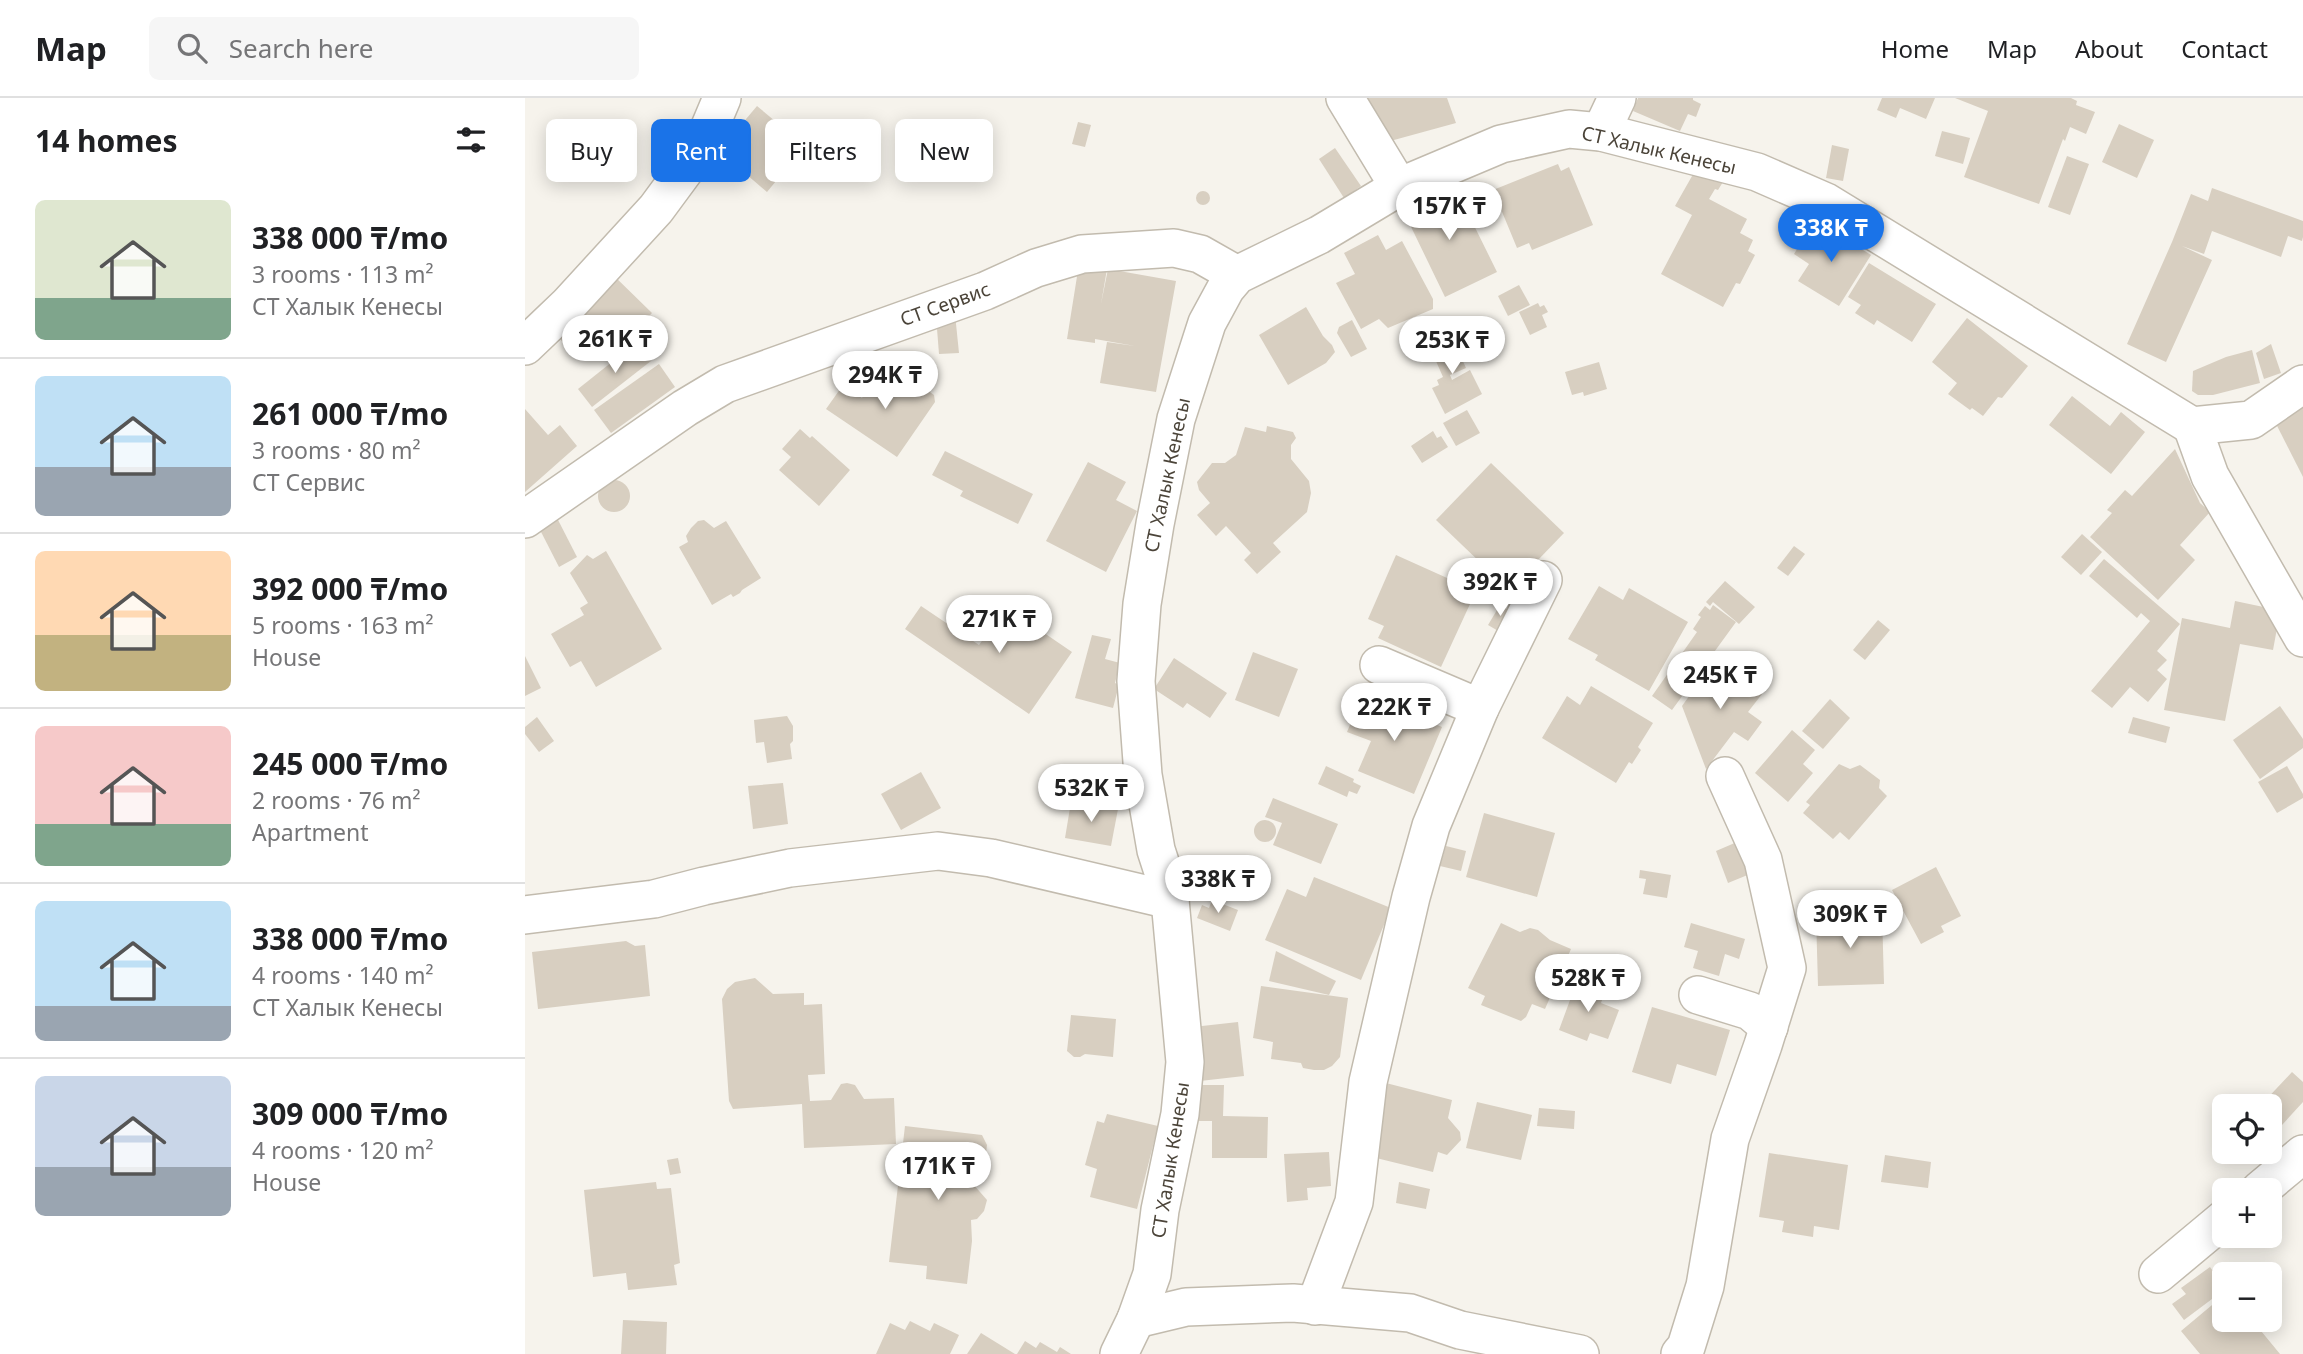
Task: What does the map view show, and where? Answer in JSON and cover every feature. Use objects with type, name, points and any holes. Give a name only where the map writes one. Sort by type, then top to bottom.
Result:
[{"type":"street","points":[[525,346],[568,306],[656,209],[701,148],[722,98]]},
{"type":"street","points":[[1345,98],[1399,187]]},
{"type":"street","points":[[1601,132],[1617,98]]},
{"type":"street","name":"СТ Халык Кенесы","points":[[1119,1354],[1136,1319],[1152,1274],[1160,1210],[1180,1114],[1185,1062],[1170,900],[1156,850],[1137,723],[1136,681],[1142,604],[1176,419],[1207,323],[1226,288],[1237,275],[1319,235],[1399,187],[1501,144],[1569,130],[1601,132],[1757,172],[1826,202],[2192,426]]},
{"type":"street","name":"СТ Сервис","points":[[525,519],[685,408],[725,384],[985,290],[1036,268],[1082,254],[1174,248],[1201,254],[1237,275]]},
{"type":"street","points":[[2303,384],[2251,420],[2192,426],[2210,476],[2303,638]]},
{"type":"street","points":[[1315,1306],[1354,1202],[1368,1082],[1411,897],[1431,826],[1480,708],[1543,580]]},
{"type":"street","points":[[1379,664],[1480,708]]},
{"type":"street","points":[[1680,1354],[1686,1347],[1705,1286],[1730,1139],[1787,968],[1763,860],[1725,776]]},
{"type":"street","points":[[525,915],[654,899],[790,868],[938,851],[991,858],[1170,900]]},
{"type":"street","points":[[1698,995],[1750,1011],[1769,1027]]},
{"type":"street","points":[[2274,1178],[2303,1154]]},
{"type":"street","points":[[2158,1274],[2212,1229]]},
{"type":"street","points":[[1152,1274],[1165,1297],[1186,1307]]},
{"type":"street","points":[[1136,1319],[1186,1307],[1293,1303],[1410,1313],[1460,1330],[1580,1354]]},
{"type":"building","points":[[1352,98],[1447,98],[1456,123],[1383,143]]},
{"type":"building","points":[[1638,98],[1693,98],[1701,104],[1696,117],[1688,114],[1680,131],[1633,111]]},
{"type":"building","points":[[1882,98],[1935,98],[1926,119],[1900,108],[1896,118],[1877,110]]},
{"type":"building","points":[[1955,98],[2071,98],[2077,101],[2076,105],[2095,112],[2086,134],[2070,127],[2039,204],[1964,177],[1988,111]]},
{"type":"building","points":[[757,106],[773,119],[765,119],[765,182],[775,182],[767,192],[751,178],[751,119],[746,119]]},
{"type":"building","points":[[1078,122],[1091,125],[1085,147],[1072,144]]},
{"type":"building","points":[[2119,124],[2154,140],[2137,178],[2102,162]]},
{"type":"building","points":[[1942,131],[1970,138],[1963,164],[1935,156]]},
{"type":"building","points":[[1832,145],[1849,149],[1843,181],[1826,178]]},
{"type":"building","points":[[1335,148],[1361,186],[1344,198],[1319,159]]},
{"type":"building","points":[[2067,156],[2089,164],[2070,215],[2048,207]]},
{"type":"building","points":[[1700,162],[1726,177],[1709,199],[1747,219],[1740,233],[1753,240],[1748,251],[1755,255],[1740,284],[1736,283],[1723,307],[1661,274],[1692,215],[1675,206]]},
{"type":"building","points":[[1558,164],[1561,171],[1569,167],[1593,225],[1532,250],[1529,243],[1517,248],[1493,190]]},
{"type":"building","points":[[2212,188],[2303,221],[2302,241],[2288,236],[2281,257],[2212,231],[2204,254],[2182,246],[2212,260],[2166,362],[2127,344],[2191,194],[2208,201]]},
{"type":"building","points":[[1203,191],[1208,193],[1208,203],[1203,205],[1198,203],[1196,198],[1198,193]]},
{"type":"building","points":[[1422,192],[1429,207],[1458,193],[1497,272],[1445,297],[1399,202]]},
{"type":"building","points":[[1820,223],[1871,255],[1839,306],[1798,281],[1809,264],[1794,254],[1804,238],[1808,240]]},
{"type":"building","points":[[1378,235],[1386,250],[1402,241],[1433,299],[1433,309],[1388,328],[1379,319],[1361,329],[1336,283],[1355,274],[1344,253]]},
{"type":"building","points":[[1869,263],[1936,304],[1912,342],[1877,320],[1874,325],[1855,313],[1861,305],[1848,297]]},
{"type":"building","points":[[1079,264],[1107,269],[1101,304],[1108,269],[1176,281],[1156,392],[1100,383],[1107,342],[1135,346],[1095,339],[1095,343],[1067,339]]},
{"type":"building","points":[[609,271],[652,313],[635,331],[623,320],[586,358],[567,339],[563,342],[551,330]]},
{"type":"building","points":[[1519,285],[1530,305],[1508,316],[1498,296]]},
{"type":"building","points":[[1538,303],[1540,307],[1544,305],[1548,312],[1542,315],[1547,327],[1530,335],[1519,312]]},
{"type":"building","points":[[1306,307],[1335,352],[1326,363],[1288,385],[1259,335]]},
{"type":"building","points":[[955,314],[959,353],[939,354],[936,316]]},
{"type":"building","points":[[1967,318],[2028,366],[1983,416],[1948,394],[1957,383],[1932,362]]},
{"type":"building","points":[[1352,320],[1367,349],[1351,357],[1337,333],[1339,327]]},
{"type":"building","points":[[1450,333],[1466,368],[1450,375],[1452,380],[1470,370],[1482,394],[1445,414],[1432,388],[1439,385],[1437,380],[1443,377],[1428,343]]},
{"type":"building","points":[[637,342],[651,361],[592,407],[578,389]]},
{"type":"building","points":[[2271,344],[2281,373],[2264,379],[2256,353]]},
{"type":"building","points":[[2252,350],[2260,383],[2213,395],[2198,395],[2192,391],[2193,371],[2226,357]]},
{"type":"building","points":[[1599,362],[1607,389],[1584,396],[1583,392],[1572,395],[1565,372]]},
{"type":"building","points":[[659,364],[675,387],[611,433],[594,410]]},
{"type":"building","points":[[878,373],[901,389],[909,377],[934,395],[935,402],[897,457],[826,409],[843,385],[862,398]]},
{"type":"building","points":[[2303,393],[2303,477],[2269,410]]},
{"type":"building","points":[[2072,396],[2110,426],[2121,412],[2145,432],[2111,474],[2049,425]]},
{"type":"building","points":[[525,409],[548,435],[560,425],[577,446],[525,492]]},
{"type":"building","points":[[1467,410],[1480,433],[1456,446],[1443,423]]},
{"type":"building","points":[[1267,426],[1293,432],[1296,438],[1291,445],[1291,459],[1309,481],[1311,493],[1307,512],[1273,543],[1281,552],[1257,574],[1244,560],[1251,553],[1226,526],[1216,536],[1197,515],[1210,503],[1199,490],[1197,482],[1212,463],[1225,463],[1236,455],[1245,427],[1266,432]]},
{"type":"building","points":[[800,429],[810,438],[812,436],[850,470],[819,506],[779,470],[791,457],[782,449]]},
{"type":"building","points":[[1433,431],[1437,438],[1441,436],[1448,447],[1422,463],[1411,446]]},
{"type":"building","points":[[2175,449],[2200,503],[2210,512],[2180,545],[2195,560],[2158,600],[2090,537],[2112,513],[2107,510],[2125,490],[2132,496]]},
{"type":"building","points":[[945,451],[1033,494],[1018,524],[960,496],[963,491],[932,475]]},
{"type":"building","points":[[1088,462],[1126,482],[1116,500],[1137,511],[1106,572],[1046,541]]},
{"type":"building","points":[[1491,463],[1564,533],[1509,590],[1436,520]]},
{"type":"building","points":[[614,480],[625,485],[630,496],[625,507],[614,512],[603,507],[598,496],[603,485]]},
{"type":"building","points":[[556,516],[577,557],[559,567],[538,526]]},
{"type":"building","points":[[704,520],[714,528],[726,521],[761,578],[733,597],[731,594],[712,605],[679,547],[688,542],[686,536],[691,528],[698,521]]},
{"type":"building","points":[[2082,534],[2102,552],[2081,575],[2061,557]]},
{"type":"building","points":[[1794,546],[1805,554],[1788,576],[1777,568]]},
{"type":"building","points":[[606,551],[662,649],[596,687],[581,661],[570,667],[551,634],[584,615],[580,608],[588,603],[570,573],[587,555],[593,559]]},
{"type":"building","points":[[1396,555],[1476,591],[1441,667],[1378,638],[1384,626],[1368,619]]},
{"type":"building","points":[[2104,559],[2180,624],[2157,651],[2167,660],[2157,670],[2167,679],[2148,702],[2130,687],[2112,708],[2091,691],[2150,621],[2141,613],[2137,618],[2089,576]]},
{"type":"building","points":[[1725,581],[1755,607],[1739,624],[1713,602],[1710,606],[1706,602]]},
{"type":"building","points":[[1599,586],[1623,600],[1629,588],[1688,622],[1649,691],[1595,660],[1598,655],[1568,639]]},
{"type":"building","points":[[2235,601],[2273,609],[2271,619],[2278,623],[2273,650],[2240,644],[2225,721],[2164,710],[2182,618],[2230,628]]},
{"type":"building","points":[[1500,605],[1512,612],[1500,632],[1488,625]]},
{"type":"building","points":[[1713,605],[1736,622],[1672,710],[1652,696],[1697,632],[1693,629],[1701,617],[1698,615],[1705,606],[1710,610]]},
{"type":"building","points":[[921,606],[979,645],[997,620],[1003,624],[1012,611],[1072,652],[1029,714],[905,629]]},
{"type":"building","points":[[1878,620],[1890,630],[1865,660],[1853,650]]},
{"type":"building","points":[[1092,635],[1111,639],[1105,659],[1120,663],[1115,683],[1119,685],[1113,708],[1075,698]]},
{"type":"building","points":[[1253,652],[1298,669],[1279,717],[1235,700]]},
{"type":"building","points":[[525,656],[541,688],[525,696]]},
{"type":"building","points":[[1174,658],[1227,693],[1210,718],[1187,703],[1183,708],[1154,689]]},
{"type":"building","points":[[1715,660],[1762,694],[1748,712],[1762,722],[1748,741],[1734,732],[1706,769],[1682,706]]},
{"type":"building","points":[[1591,686],[1653,723],[1638,747],[1641,750],[1632,764],[1629,762],[1616,783],[1542,738],[1567,696],[1580,705]]},
{"type":"building","points":[[1363,694],[1442,727],[1414,794],[1358,771],[1371,741],[1347,732]]},
{"type":"building","points":[[1830,699],[1850,718],[1823,749],[1802,731]]},
{"type":"building","points":[[2280,706],[2303,739],[2303,748],[2260,779],[2233,740]]},
{"type":"building","points":[[787,716],[793,726],[793,741],[790,744],[792,759],[767,763],[764,742],[756,743],[754,720]]},
{"type":"building","points":[[537,717],[554,741],[539,752],[525,734],[525,727]]},
{"type":"building","points":[[2133,717],[2170,727],[2166,743],[2128,733]]},
{"type":"building","points":[[1792,730],[1815,750],[1803,764],[1813,773],[1788,802],[1755,773]]},
{"type":"building","points":[[1839,764],[1850,769],[1860,765],[1880,780],[1879,788],[1887,796],[1849,840],[1840,832],[1833,839],[1803,813],[1810,805],[1806,802]]},
{"type":"building","points":[[1326,766],[1354,779],[1353,782],[1361,786],[1357,794],[1349,791],[1347,797],[1318,784]]},
{"type":"building","points":[[2287,766],[2303,798],[2277,813],[2258,782]]},
{"type":"building","points":[[921,772],[941,808],[901,830],[881,794]]},
{"type":"building","points":[[783,783],[788,824],[753,829],[748,786]]},
{"type":"building","points":[[1273,798],[1338,824],[1321,864],[1273,845],[1282,823],[1265,817]]},
{"type":"building","points":[[1071,802],[1118,809],[1111,846],[1065,838]]},
{"type":"building","points":[[1484,813],[1555,833],[1537,897],[1466,877]]},
{"type":"building","points":[[1265,820],[1273,823],[1276,831],[1273,839],[1265,842],[1257,839],[1254,831],[1257,823]]},
{"type":"building","points":[[1737,842],[1750,874],[1728,883],[1716,851]]},
{"type":"building","points":[[1446,846],[1466,851],[1461,871],[1440,866]]},
{"type":"building","points":[[1936,867],[1961,916],[1941,926],[1944,932],[1921,944],[1892,890]]},
{"type":"building","points":[[1640,870],[1671,875],[1667,898],[1643,894],[1646,879],[1639,878]]},
{"type":"building","points":[[1314,877],[1391,908],[1361,980],[1265,940],[1287,889],[1306,897]]},
{"type":"building","points":[[1212,900],[1238,910],[1230,931],[1197,918],[1202,905],[1209,908]]},
{"type":"building","points":[[1882,913],[1884,984],[1818,986],[1816,916]]},
{"type":"building","points":[[1501,923],[1520,932],[1530,928],[1538,930],[1550,940],[1571,949],[1545,1009],[1532,1004],[1521,1021],[1481,1005],[1485,996],[1468,988]]},
{"type":"building","points":[[1691,923],[1745,939],[1739,959],[1725,954],[1719,976],[1693,968],[1698,951],[1684,947]]},
{"type":"building","points":[[626,941],[635,946],[645,945],[650,996],[538,1009],[532,952]]},
{"type":"building","points":[[1276,951],[1336,981],[1329,995],[1269,981]]},
{"type":"building","points":[[755,978],[773,994],[804,993],[804,1005],[822,1004],[825,1074],[808,1075],[810,1101],[831,1100],[841,1084],[847,1083],[855,1085],[864,1099],[894,1098],[896,1144],[804,1148],[802,1104],[733,1109],[729,1101],[722,999],[727,989],[735,982]]},
{"type":"building","points":[[1577,981],[1605,991],[1601,1003],[1619,1010],[1608,1039],[1590,1033],[1587,1041],[1559,1030]]},
{"type":"building","points":[[1261,986],[1348,998],[1340,1057],[1332,1066],[1324,1070],[1314,1070],[1303,1068],[1301,1063],[1271,1059],[1273,1042],[1253,1038]]},
{"type":"building","points":[[1652,1007],[1730,1030],[1716,1076],[1677,1064],[1671,1084],[1632,1072]]},
{"type":"building","points":[[1071,1015],[1116,1019],[1113,1057],[1085,1054],[1074,1057],[1067,1051]]},
{"type":"building","points":[[1238,1022],[1244,1076],[1200,1081],[1193,1027]]},
{"type":"building","points":[[2292,1072],[2303,1082],[2303,1102],[2282,1125],[2282,1094],[2271,1094]]},
{"type":"building","points":[[1382,1082],[1452,1100],[1448,1118],[1460,1132],[1461,1140],[1447,1155],[1438,1152],[1433,1172],[1364,1155]]},
{"type":"building","points":[[1188,1085],[1224,1085],[1223,1116],[1268,1117],[1267,1158],[1212,1158],[1212,1121],[1187,1121]]},
{"type":"building","points":[[1477,1102],[1532,1115],[1521,1160],[1466,1148]]},
{"type":"building","points":[[1539,1108],[1575,1111],[1574,1129],[1537,1126]]},
{"type":"building","points":[[1107,1114],[1158,1126],[1137,1209],[1090,1197],[1097,1169],[1085,1165],[1097,1121],[1104,1123]]},
{"type":"building","points":[[905,1126],[982,1135],[987,1145],[985,1162],[975,1174],[973,1184],[987,1200],[984,1211],[977,1219],[971,1220],[972,1241],[967,1284],[926,1279],[927,1266],[889,1262]]},
{"type":"building","points":[[1329,1152],[1331,1186],[1307,1188],[1308,1200],[1287,1202],[1284,1154]]},
{"type":"building","points":[[1769,1153],[1848,1165],[1839,1230],[1814,1226],[1813,1237],[1782,1232],[1784,1221],[1759,1217]]},
{"type":"building","points":[[1885,1155],[1931,1162],[1928,1188],[1881,1182]]},
{"type":"building","points":[[678,1158],[681,1173],[670,1175],[667,1160]]},
{"type":"building","points":[[656,1182],[657,1189],[671,1188],[680,1263],[674,1265],[677,1285],[628,1290],[626,1273],[593,1277],[584,1190]]},
{"type":"building","points":[[1399,1182],[1430,1189],[1426,1209],[1396,1203]]},
{"type":"building","points":[[2210,1267],[2212,1270],[2212,1299],[2184,1320],[2172,1304],[2186,1294],[2181,1288]]},
{"type":"building","points":[[2212,1305],[2212,1332],[2262,1332],[2280,1354],[2200,1354],[2181,1331]]},
{"type":"building","points":[[623,1320],[667,1322],[666,1354],[621,1354]]},
{"type":"building","points":[[910,1321],[930,1331],[934,1323],[959,1335],[950,1354],[876,1354],[890,1323],[905,1330]]},
{"type":"building","points":[[981,1333],[1015,1354],[967,1354]]},
{"type":"building","points":[[1025,1341],[1036,1348],[1040,1342],[1057,1352],[1060,1347],[1071,1354],[1017,1354]]}]
